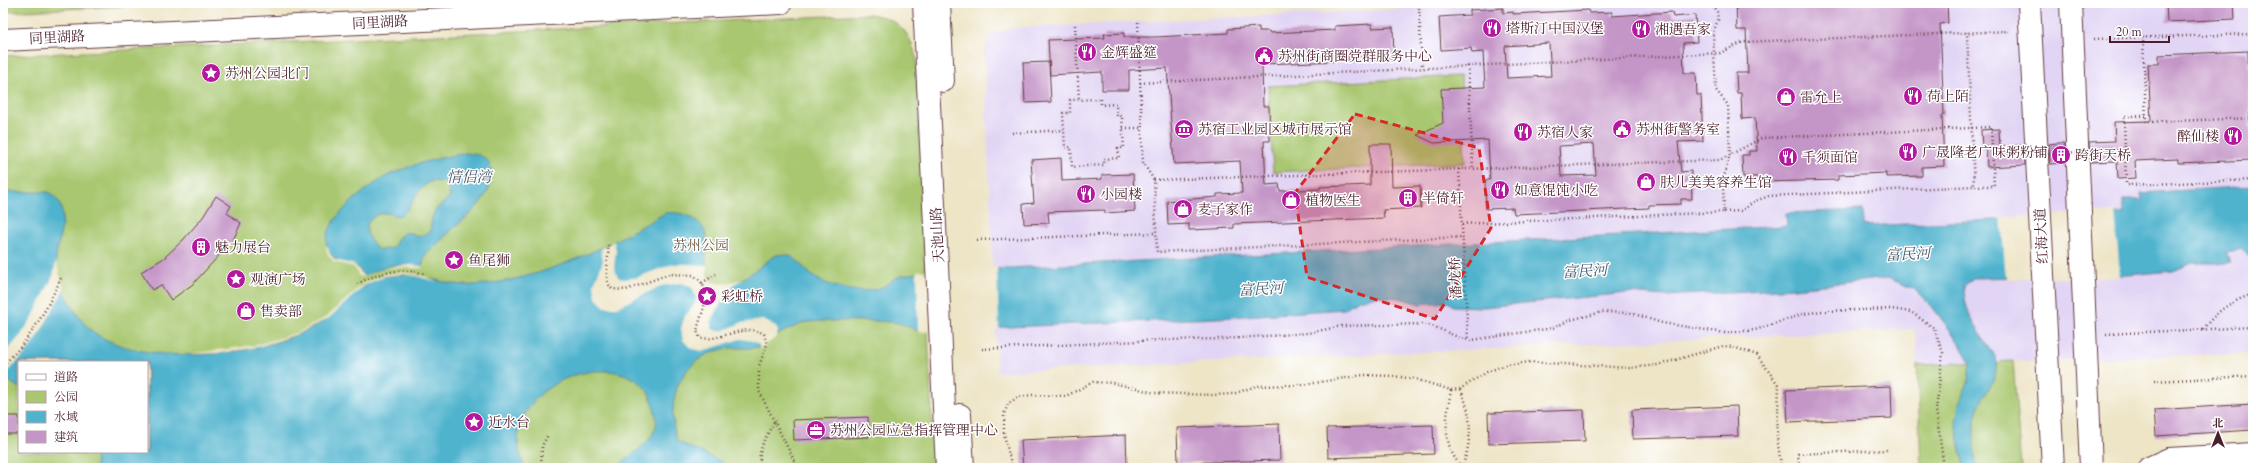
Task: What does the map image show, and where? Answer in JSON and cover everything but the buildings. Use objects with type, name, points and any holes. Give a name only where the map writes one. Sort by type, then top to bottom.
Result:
[{"type":"street","name":"同里湖路","points":[[3,40],[781,3]]},
{"type":"street","name":"天池山路","points":[[924,3],[944,232]]},
{"type":"street","name":"天池山路","points":[[939,3],[944,232]]},
{"type":"street","name":"红海大道","points":[[2029,3],[2053,468]]},
{"type":"street","points":[[2071,3],[2091,468]]},
{"type":"street","points":[[944,232],[951,379],[963,468]]},
{"type":"street","points":[[947,468],[951,379]]},
{"type":"street","points":[[2149,468],[2169,459],[2253,454]]},
{"type":"path","points":[[1711,3],[1717,12],[1718,20],[1713,33],[1716,90],[1728,105],[1730,154],[1723,181],[1724,212]]},
{"type":"path","points":[[1419,8],[1422,68]]},
{"type":"path","points":[[1138,22],[1143,163],[1154,180],[1157,252],[1462,237]]},
{"type":"path","points":[[1075,25],[1079,100]]},
{"type":"path","points":[[1140,83],[1720,53],[1743,42],[2007,30],[2031,42]]},
{"type":"path","points":[[1967,32],[1974,186]]},
{"type":"path","points":[[2072,40],[2253,34]]},
{"type":"path","points":[[2143,37],[2146,122],[2253,118]]},
{"type":"path","points":[[1468,66],[1473,169]]},
{"type":"path","points":[[1101,99],[1101,105],[1116,104],[1117,116],[1122,116],[1123,128],[1124,148],[1118,148],[1119,158],[1104,159],[1104,165],[1072,167],[1071,148],[1065,148],[1064,130],[1064,113],[1070,113],[1070,100],[1101,99]]},
{"type":"path","points":[[2146,116],[2124,116],[2126,185],[2253,180]]},
{"type":"path","points":[[1154,180],[1720,160],[1762,138],[1991,127],[1994,186],[1769,196],[1755,201],[1741,211],[1462,224]]},
{"type":"path","points":[[1123,128],[1141,128]]},
{"type":"path","points":[[1012,133],[1064,130]]},
{"type":"path","points":[[1992,156],[2125,150]]},
{"type":"path","name":"潘龙桥","points":[[1459,169],[1468,340]]},
{"type":"path","points":[[977,240],[1156,233]]},
{"type":"path","points":[[608,245],[608,278],[612,289],[626,290],[676,274],[693,275],[702,283],[706,299],[705,311],[697,331],[700,338],[710,339],[750,330],[760,331],[766,337],[767,344],[759,366],[759,391],[798,468]]},
{"type":"path","points":[[358,284],[386,271],[408,270],[426,274]]},
{"type":"path","points":[[702,283],[716,274]]},
{"type":"path","points":[[3,365],[11,358],[39,321],[61,278]]},
{"type":"path","points":[[2203,330],[2214,315],[2230,302],[2253,294]]},
{"type":"path","points":[[982,349],[1158,340],[1224,339],[1308,333],[1342,326],[1424,324],[1434,326],[1468,340],[1553,328],[1570,320],[1603,312],[1632,313],[1669,324],[1725,333],[1755,330],[1803,314],[1822,311],[1892,309],[1910,312],[1934,328],[1940,341],[1943,353],[1936,410],[1944,468]]},
{"type":"path","points":[[2085,335],[2253,327]]},
{"type":"path","points":[[1012,468],[1004,434],[1004,414],[1008,404],[1018,397],[1025,396],[1066,396],[1093,382],[1113,383],[1155,393],[1212,395],[1238,393],[1256,386],[1302,384],[1363,375],[1386,375],[1415,379],[1452,390],[1460,389],[1487,372],[1505,365],[1530,362],[1629,368],[1644,367],[1677,361],[1711,349],[1733,347],[1757,355],[1779,386],[1777,437],[1781,466]]},
{"type":"path","points":[[2154,381],[2253,376]]},
{"type":"path","points":[[1460,389],[1466,399],[1470,426],[1469,444],[1462,468]]},
{"type":"path","points":[[1452,390],[1446,417],[1446,433],[1453,458],[1462,468]]},
{"type":"path","points":[[761,468],[759,460],[761,446],[774,421]]},
{"type":"path","points":[[541,468],[542,446],[548,434]]},
{"type":"path","points":[[1766,468],[1799,465],[1798,454],[1887,450]]},
{"type":"highlighted area","points":[[1355,114],[1479,148],[1491,228],[1435,319],[1307,277],[1295,193]]},
{"type":"shaded area","points":[[1525,3],[2253,3],[2253,353],[1917,365],[1915,329],[997,372],[984,51],[989,37],[994,33],[1011,28]]},
{"type":"green space","points":[[3,3],[189,3],[3,12]]},
{"type":"green space","name":"苏州公园","points":[[868,14],[887,18],[894,22],[901,27],[910,40],[916,58],[934,468],[3,468],[3,56]]},
{"type":"green space","points":[[1461,76],[1465,163],[1273,172],[1268,86]]},
{"type":"green space","points":[[2013,361],[2021,468],[1921,468],[1917,365]]},
{"type":"water","name":"情侣湾","points":[[465,153],[481,156],[490,164],[491,178],[486,195],[474,210],[425,255],[422,266],[389,266],[363,276],[358,267],[337,261],[335,259],[327,248],[327,236],[333,223],[343,210],[356,198],[381,179],[400,170],[437,159]],"holes":[[[432,181],[447,183],[450,197],[435,210],[430,232],[417,237],[412,233],[404,233],[399,237],[393,248],[379,250],[374,245],[367,233],[368,222],[372,218],[386,213],[397,216],[401,215],[409,208],[417,194],[426,185]]]},
{"type":"water","name":"富民河","points":[[2253,186],[2253,260],[2240,248],[2226,253],[2232,263],[2192,263],[2173,271],[2128,275],[1973,278],[1964,286],[1965,301],[1976,326],[1996,360],[1995,373],[1991,385],[1978,408],[1974,423],[1974,446],[1977,468],[1964,468],[1956,423],[1959,403],[1968,382],[1970,362],[1956,338],[1933,308],[1914,289],[1888,278],[1795,288],[1666,296],[1628,293],[1484,307],[1453,306],[1448,302],[1420,304],[1400,298],[1377,296],[1358,300],[1344,309],[1217,318],[918,331],[903,324],[890,322],[835,321],[803,323],[778,334],[758,347],[728,348],[709,354],[696,361],[686,371],[679,383],[673,411],[677,441],[720,461],[729,468],[706,468],[697,465],[683,468],[618,468],[644,445],[652,435],[656,427],[656,418],[654,408],[645,388],[628,376],[606,371],[582,373],[559,382],[538,396],[524,416],[518,441],[519,451],[525,468],[96,468],[95,453],[148,453],[148,361],[18,361],[18,387],[3,377],[3,192],[48,192],[56,198],[62,214],[61,232],[56,260],[59,277],[63,288],[79,318],[92,331],[114,343],[141,351],[171,354],[203,354],[235,351],[265,345],[292,337],[324,320],[367,284],[376,279],[387,276],[409,275],[452,284],[475,285],[500,282],[550,269],[574,260],[620,238],[665,213],[679,213],[689,216],[699,223],[704,230],[707,244],[705,277],[711,284],[729,284],[745,278],[774,256],[782,254],[793,258],[819,280],[850,290],[866,291],[882,287],[900,276],[916,273],[1787,226],[1786,213],[1863,210],[1864,226],[2123,214],[2123,200],[2142,200],[2141,193]]},
{"type":"pier","points":[[2115,212],[2120,277],[2006,279],[2001,217]]},
{"type":"pier","points":[[614,241],[616,251],[614,267],[618,277],[622,279],[635,278],[673,264],[686,264],[707,265],[707,276],[712,282],[723,284],[743,279],[734,284],[721,303],[711,323],[712,328],[716,331],[725,330],[741,323],[763,320],[775,326],[778,331],[777,337],[760,349],[759,345],[753,341],[740,339],[703,351],[692,349],[683,340],[681,329],[685,316],[695,304],[696,297],[691,286],[681,283],[661,286],[617,307],[605,307],[596,298],[594,284],[603,261],[601,249]]},
{"type":"pier","points":[[327,245],[330,254],[335,260],[355,265],[363,276],[394,266],[413,265],[422,266],[422,268],[389,268],[363,277],[359,276],[354,267],[334,262],[328,255]]},
{"type":"pier","points":[[56,261],[64,289],[41,331],[27,352],[3,376],[3,356],[21,335],[34,315],[53,276]]},
{"type":"pier","points":[[997,267],[999,329],[918,332],[917,271]]},
{"type":"pier","points":[[402,272],[424,276],[437,282],[402,274],[385,276],[365,285],[329,318],[300,333],[258,347],[222,353],[188,354],[257,345],[299,332],[328,316],[364,283],[385,274]]},
{"type":"place","name":"塔斯汀中国汉堡","points":[[1492,28]]},
{"type":"place","name":"湘遇吾家","points":[[1641,29]]},
{"type":"place","name":"金辉盛筵","points":[[1087,52]]},
{"type":"place","name":"苏州街商圈党群服务中心","points":[[1264,56]]},
{"type":"place","name":"苏州公园北门","points":[[211,73]]},
{"type":"place","name":"荷上陌","points":[[1913,96]]},
{"type":"place","name":"雷允上","points":[[1786,97]]},
{"type":"place","name":"苏宿工业园区城市展示馆","points":[[1184,129]]},
{"type":"place","name":"苏州街警务室","points":[[1622,129]]},
{"type":"place","name":"苏宿人家","points":[[1523,132]]},
{"type":"place","name":"醉仙楼","points":[[2233,136]]},
{"type":"place","name":"广晟隆老广味粥粉铺","points":[[1908,152]]},
{"type":"place","name":"跨街天桥","points":[[2061,155]]},
{"type":"place","name":"千须面馆","points":[[1788,157]]},
{"type":"place","name":"肤儿美美容养生馆","points":[[1646,182]]},
{"type":"place","name":"如意馄饨小吃","points":[[1500,190]]},
{"type":"place","name":"小园楼","points":[[1086,194]]},
{"type":"place","name":"半倚轩","points":[[1408,198]]},
{"type":"place","name":"植物医生","points":[[1291,200]]},
{"type":"place","name":"麦子家作","points":[[1183,209]]},
{"type":"place","name":"魅力展台","points":[[201,247]]},
{"type":"place","name":"鱼尾狮","points":[[454,260]]},
{"type":"place","name":"观演广场","points":[[236,279]]},
{"type":"place","name":"彩虹桥","points":[[707,296]]},
{"type":"place","name":"售卖部","points":[[246,311]]},
{"type":"place","name":"近水台","points":[[474,422]]},
{"type":"place","name":"苏州公园应急指挥管理中心","points":[[816,430]]}]
